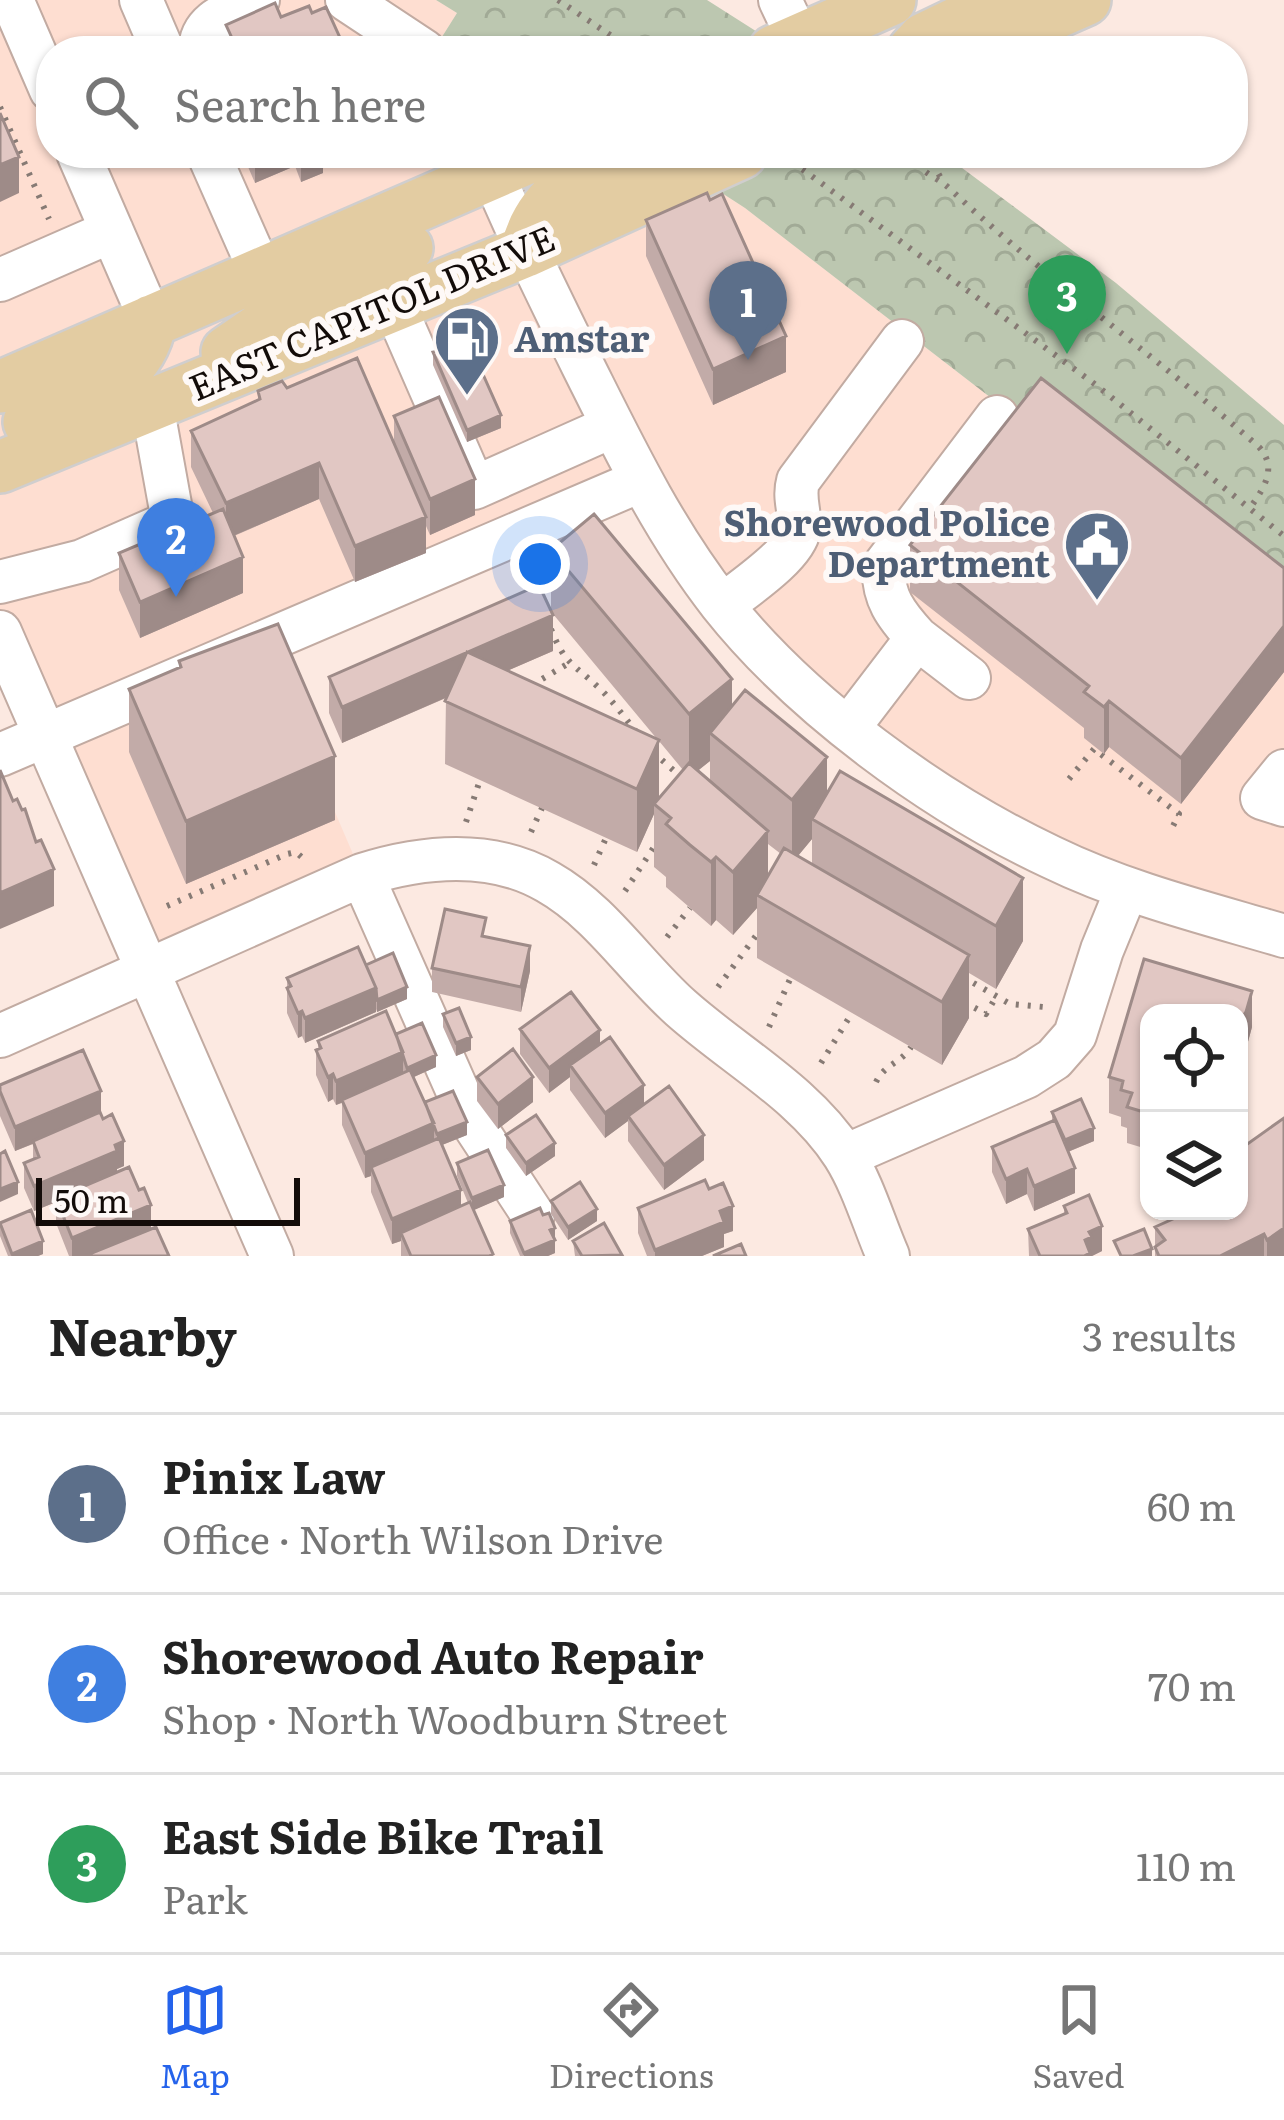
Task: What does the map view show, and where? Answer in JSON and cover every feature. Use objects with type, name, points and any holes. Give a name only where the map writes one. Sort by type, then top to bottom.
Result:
[{"type":"main road","points":[[785,30],[890,0]]},
{"type":"main road","points":[[877,36],[926,0]]},
{"type":"main road","points":[[932,36],[1004,0]]},
{"type":"main road","points":[[1003,36],[1085,0]]},
{"type":"main road","points":[[0,387],[261,273],[479,168]]},
{"type":"main road","points":[[166,399],[249,334],[310,294],[464,220],[482,202],[488,168]]},
{"type":"main road","points":[[526,250],[531,228],[555,196],[602,168]]},
{"type":"main road","name":"EAST CAPITOL DRIVE","points":[[0,467],[526,250],[708,168]]},
{"type":"main road","points":[[0,438],[133,366],[147,344],[152,321]]},
{"type":"street","points":[[12,0],[36,55]]},
{"type":"street","points":[[141,0],[157,36]]},
{"type":"street","points":[[201,36],[212,21],[258,0]]},
{"type":"street","points":[[346,0],[401,36]]},
{"type":"street","points":[[85,168],[152,321]]},
{"type":"street","points":[[218,168],[261,273]]},
{"type":"street","points":[[491,168],[526,250],[640,481],[723,605],[786,672],[897,768],[976,819],[1053,859],[1127,889],[1284,936]]},
{"type":"street","points":[[0,280],[112,231]]},
{"type":"street","points":[[394,305],[475,488],[613,426]]},
{"type":"street","points":[[723,605],[786,553],[797,538],[800,526],[794,495],[798,481],[902,341]]},
{"type":"street","points":[[0,582],[82,561],[173,521],[166,399]]},
{"type":"street","points":[[969,679],[901,621],[882,587],[884,566],[997,418]]},
{"type":"street","points":[[0,755],[640,481]]},
{"type":"street","points":[[0,632],[272,1256]]},
{"type":"street","points":[[849,727],[916,638]]},
{"type":"street","points":[[1284,771],[1262,798],[1284,805]]},
{"type":"street","points":[[0,1036],[379,869],[476,857],[547,881],[585,910],[679,1006],[808,1111],[845,1156],[888,1256]]},
{"type":"street","points":[[379,869],[470,1119],[533,1215]]},
{"type":"street","points":[[845,1156],[1025,1077],[1054,1059],[1075,1035],[1127,889]]},
{"type":"path","points":[[558,0],[612,36]]},
{"type":"path","points":[[0,107],[53,229]]},
{"type":"path","points":[[802,168],[1096,385],[1284,536]]},
{"type":"path","points":[[921,168],[925,175],[943,182]]},
{"type":"path","points":[[935,168],[943,182],[992,228],[1186,382],[1259,447],[1269,470],[1250,508]]},
{"type":"path","points":[[544,612],[569,663],[598,686],[657,756],[696,789]]},
{"type":"path","points":[[521,690],[569,663]]},
{"type":"path","points":[[1069,779],[1094,749],[1179,814],[1173,826]]},
{"type":"path","points":[[466,823],[480,780]]},
{"type":"path","points":[[531,833],[542,808]]},
{"type":"path","points":[[594,865],[606,838]]},
{"type":"path","points":[[626,891],[659,840]]},
{"type":"path","points":[[167,906],[287,854],[303,856],[307,863]]},
{"type":"path","points":[[667,937],[690,908]]},
{"type":"path","points":[[718,987],[762,928]]},
{"type":"path","points":[[955,973],[1010,1004],[1051,1008]]},
{"type":"path","points":[[769,1027],[791,977]]},
{"type":"path","points":[[954,995],[986,1014],[996,997]]},
{"type":"path","points":[[821,1063],[852,1013]]},
{"type":"path","points":[[876,1082],[886,1066],[911,1047]]},
{"type":"shaded area","points":[[0,0],[436,0],[457,13],[443,36],[36,36],[36,168],[683,168],[745,208],[1284,624],[1284,936],[1127,889],[786,672],[640,481],[268,656],[362,875],[150,970],[0,632]]},
{"type":"green space","points":[[436,0],[707,0],[763,36],[443,36],[457,13]]},
{"type":"green space","points":[[683,168],[962,168],[1116,283],[1284,425],[1284,624],[745,208]]},
{"type":"building","points":[[275,3],[281,17],[309,6],[312,13],[326,7],[339,36],[231,36],[226,25]]},
{"type":"building","points":[[0,113],[19,157],[0,165]]},
{"type":"building","points":[[707,193],[710,200],[722,194],[786,336],[713,369],[646,220]]},
{"type":"building","points":[[451,321],[454,330],[442,335],[439,327]]},
{"type":"building","points":[[470,345],[501,415],[467,430],[433,352]]},
{"type":"building","points":[[357,358],[426,517],[355,546],[319,463],[226,503],[191,431],[260,399],[258,391],[282,381],[287,388]]},
{"type":"building","name":"Shorewood Police Department","points":[[1041,378],[1284,568],[1284,626],[1181,758],[1109,701],[1104,707],[1084,692],[1089,686],[910,545]]},
{"type":"building","points":[[439,397],[475,479],[430,499],[394,416]]},
{"type":"building","points":[[223,509],[243,557],[140,602],[119,553]]},
{"type":"building","points":[[594,514],[732,679],[689,714],[551,550]]},
{"type":"building","points":[[539,585],[553,615],[342,707],[329,677]]},
{"type":"building","points":[[278,624],[335,756],[186,821],[129,689],[181,667],[179,661]]},
{"type":"building","points":[[467,652],[659,740],[637,789],[445,701]]},
{"type":"building","points":[[745,690],[827,757],[792,800],[710,733]]},
{"type":"building","points":[[689,763],[768,831],[733,872],[716,857],[711,862],[690,845],[666,824],[671,818],[654,804]]},
{"type":"building","points":[[0,770],[54,869],[0,893]]},
{"type":"building","points":[[840,771],[1023,878],[996,926],[812,819]]},
{"type":"building","points":[[784,848],[969,955],[942,1002],[757,895]]},
{"type":"building","points":[[445,909],[486,918],[482,936],[530,946],[521,987],[432,968]]},
{"type":"building","points":[[358,947],[376,988],[305,1018],[302,1011],[298,1013],[287,978]]},
{"type":"building","points":[[393,953],[407,987],[377,1000],[366,965]]},
{"type":"building","points":[[1144,959],[1252,991],[1248,1005],[1140,1004],[1140,1111],[1127,1107],[1132,1093],[1121,1090],[1123,1081],[1109,1077]]},
{"type":"building","points":[[571,992],[600,1030],[549,1068],[520,1029]]},
{"type":"building","points":[[459,1008],[471,1037],[456,1043],[443,1014]]},
{"type":"building","points":[[386,1011],[403,1052],[336,1081],[333,1074],[328,1077],[316,1050],[321,1048],[318,1041]]},
{"type":"building","points":[[422,1023],[436,1055],[407,1068],[396,1034]]},
{"type":"building","points":[[610,1037],[644,1085],[605,1113],[570,1065]]},
{"type":"building","points":[[513,1049],[533,1077],[498,1104],[477,1077]]},
{"type":"building","points":[[83,1050],[101,1091],[15,1127],[0,1085]]},
{"type":"building","points":[[410,1070],[434,1123],[365,1153],[342,1100]]},
{"type":"building","points":[[669,1086],[704,1135],[664,1165],[628,1116]]},
{"type":"building","points":[[453,1091],[467,1122],[437,1134],[425,1102]]},
{"type":"building","points":[[1081,1099],[1094,1128],[1065,1140],[1052,1112]]},
{"type":"building","points":[[100,1112],[103,1119],[112,1114],[124,1141],[115,1145],[117,1151],[34,1186],[24,1163],[39,1157],[33,1141]]},
{"type":"building","points":[[536,1115],[555,1143],[526,1163],[506,1135]]},
{"type":"building","points":[[1284,1118],[1284,1228],[1267,1240],[1264,1234],[1220,1256],[1159,1256],[1155,1247],[1165,1240],[1155,1227],[1171,1220],[1248,1220],[1248,1144]]},
{"type":"building","points":[[1055,1120],[1075,1168],[1034,1186],[1027,1169],[1006,1179],[992,1147]]},
{"type":"building","points":[[439,1138],[461,1190],[392,1219],[371,1167]]},
{"type":"building","points":[[488,1150],[504,1185],[472,1198],[457,1163]]},
{"type":"building","points":[[5,1151],[18,1182],[0,1189],[0,1154]]},
{"type":"building","points":[[129,1167],[151,1205],[72,1238],[56,1198]]},
{"type":"building","points":[[705,1180],[709,1189],[723,1183],[733,1206],[720,1211],[724,1222],[655,1250],[638,1208]]},
{"type":"building","points":[[580,1182],[597,1209],[568,1227],[551,1201]]},
{"type":"building","points":[[1089,1195],[1102,1226],[1089,1232],[1092,1237],[1085,1240],[1090,1253],[1040,1256],[1028,1229],[1067,1213],[1064,1206]]},
{"type":"building","points":[[470,1202],[493,1254],[411,1256],[401,1233]]},
{"type":"building","points":[[540,1208],[543,1215],[549,1213],[555,1240],[524,1253],[510,1221]]},
{"type":"building","points":[[31,1210],[43,1241],[12,1254],[0,1223]]},
{"type":"building","points":[[604,1223],[622,1255],[582,1256],[573,1241]]},
{"type":"building","points":[[156,1227],[169,1256],[87,1256],[87,1255]]},
{"type":"building","points":[[1144,1229],[1152,1249],[1121,1256],[1114,1241]]},
{"type":"building","points":[[741,1244],[746,1256],[713,1256]]},
{"type":"place","name":"East Side Bike Trail","points":[[1067,354]]},
{"type":"place","name":"Pinix Law","points":[[748,360]]},
{"type":"place","name":"Amstar","points":[[467,398]]},
{"type":"place","name":"Shorewood Auto Repair","points":[[176,597]]},
{"type":"place","name":"Shorewood Police Department","points":[[1097,603]]}]
